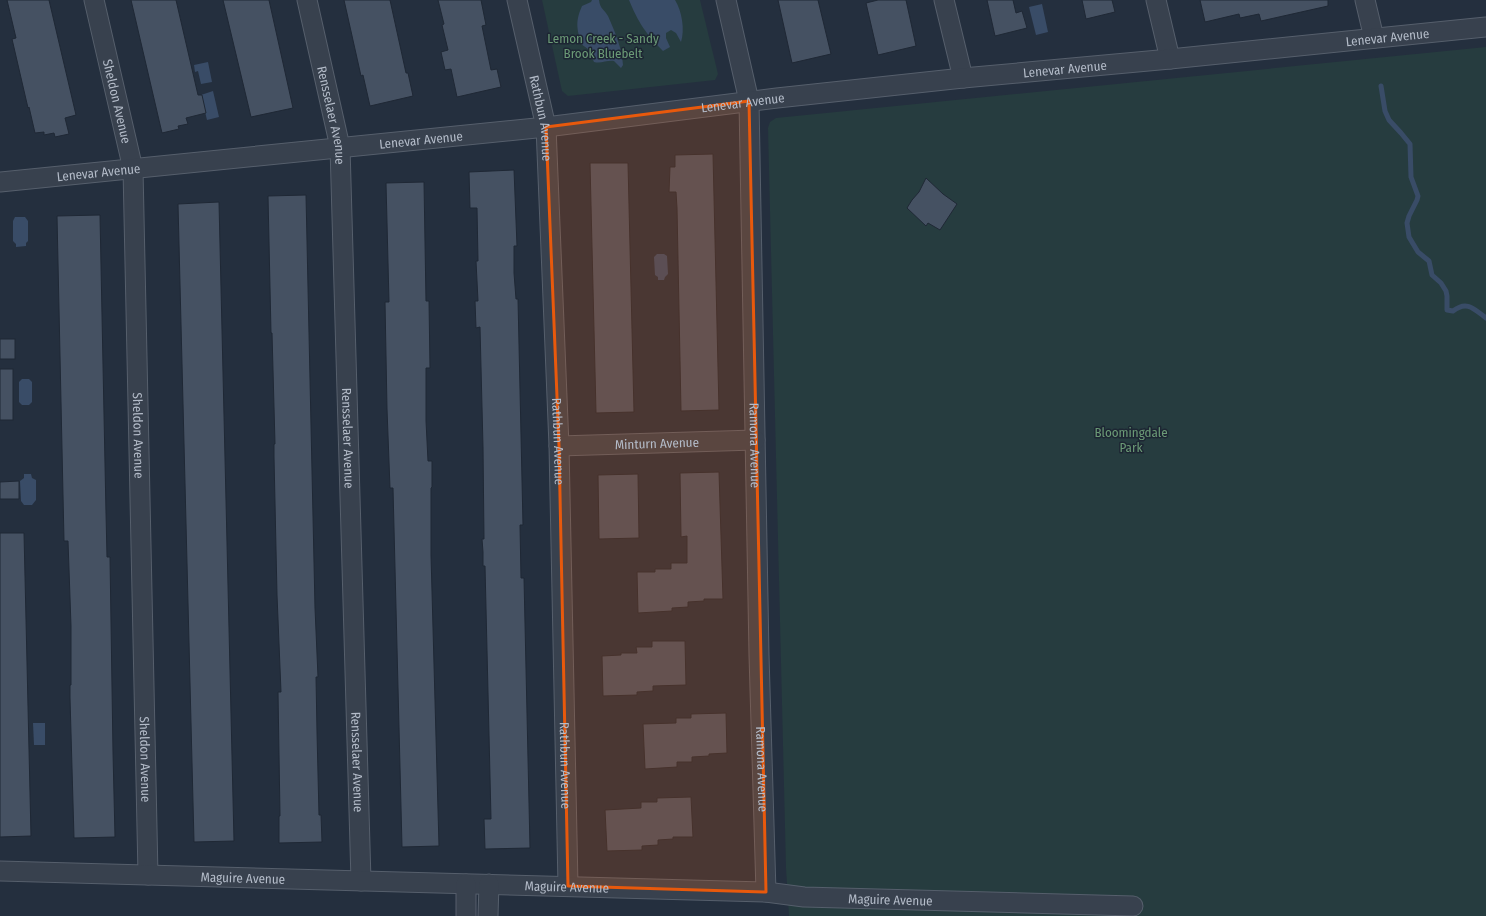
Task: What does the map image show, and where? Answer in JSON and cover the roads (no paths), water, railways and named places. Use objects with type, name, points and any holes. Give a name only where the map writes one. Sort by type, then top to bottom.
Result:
[{"type":"street","name":"Sheldon Avenue","points":[[94,0],[133,169],[148,875]]},
{"type":"street","name":"Rensselaer Avenue","points":[[307,0],[340,147],[361,881]]},
{"type":"street","name":"Rathbun Avenue","points":[[517,0],[546,127],[559,446],[568,886]]},
{"type":"street","name":"Ramona Avenue","points":[[726,0],[749,102],[759,655],[766,892]]},
{"type":"street","points":[[944,0],[962,78]]},
{"type":"street","points":[[1156,0],[1170,59]]},
{"type":"street","points":[[1365,0],[1374,38]]},
{"type":"street","name":"Lenevar Avenue","points":[[0,182],[546,127],[962,78],[1170,59],[1486,27]]},
{"type":"street","name":"Minturn Avenue","points":[[559,446],[755,440]]},
{"type":"street","name":"Maguire Avenue","points":[[0,871],[766,892],[804,897],[1133,906]]},
{"type":"street","points":[[466,884],[466,916]]},
{"type":"street","points":[[488,916],[489,884]]},
{"type":"water","points":[[592,0],[599,0],[601,7],[611,22],[621,52],[623,65],[621,68],[614,61],[599,63],[594,62],[588,49],[581,44],[578,29],[578,16],[582,6],[591,2]]},
{"type":"water","points":[[629,0],[675,0],[682,21],[683,32],[681,42],[676,33],[671,30],[666,33],[666,38],[670,47],[663,51],[643,27]]},
{"type":"water","points":[[1042,4],[1048,32],[1036,35],[1029,7]]},
{"type":"water","points":[[208,62],[212,82],[201,84],[198,71],[195,72],[194,65]]},
{"type":"water","points":[[213,91],[219,117],[207,120],[201,95]]},
{"type":"water","points":[[15,217],[25,217],[28,221],[28,241],[26,246],[16,247],[16,244],[13,241],[13,221]]},
{"type":"water","points":[[657,254],[664,254],[667,256],[668,274],[664,280],[658,280],[658,277],[655,275],[654,257]]},
{"type":"water","points":[[22,379],[29,379],[32,382],[32,402],[29,405],[22,405],[19,402],[19,382]]},
{"type":"water","points":[[24,474],[31,474],[32,478],[36,480],[36,500],[32,505],[24,505],[21,501],[20,481],[24,478]]},
{"type":"water","points":[[33,723],[45,723],[45,745],[34,745]]},
{"type":"waterway","points":[[1381,86],[1385,111],[1389,120],[1410,144],[1411,177],[1418,196],[1407,223],[1409,237],[1418,252],[1429,261],[1432,275],[1441,283],[1446,291],[1447,310],[1453,311],[1462,306],[1466,306],[1474,309],[1486,318]]},
{"type":"park label","name":"Lemon Creek - Sandy Brook Bluebelt","points":[[603,46]]},
{"type":"park label","name":"Bloomingdale Park","points":[[1131,440]]}]
